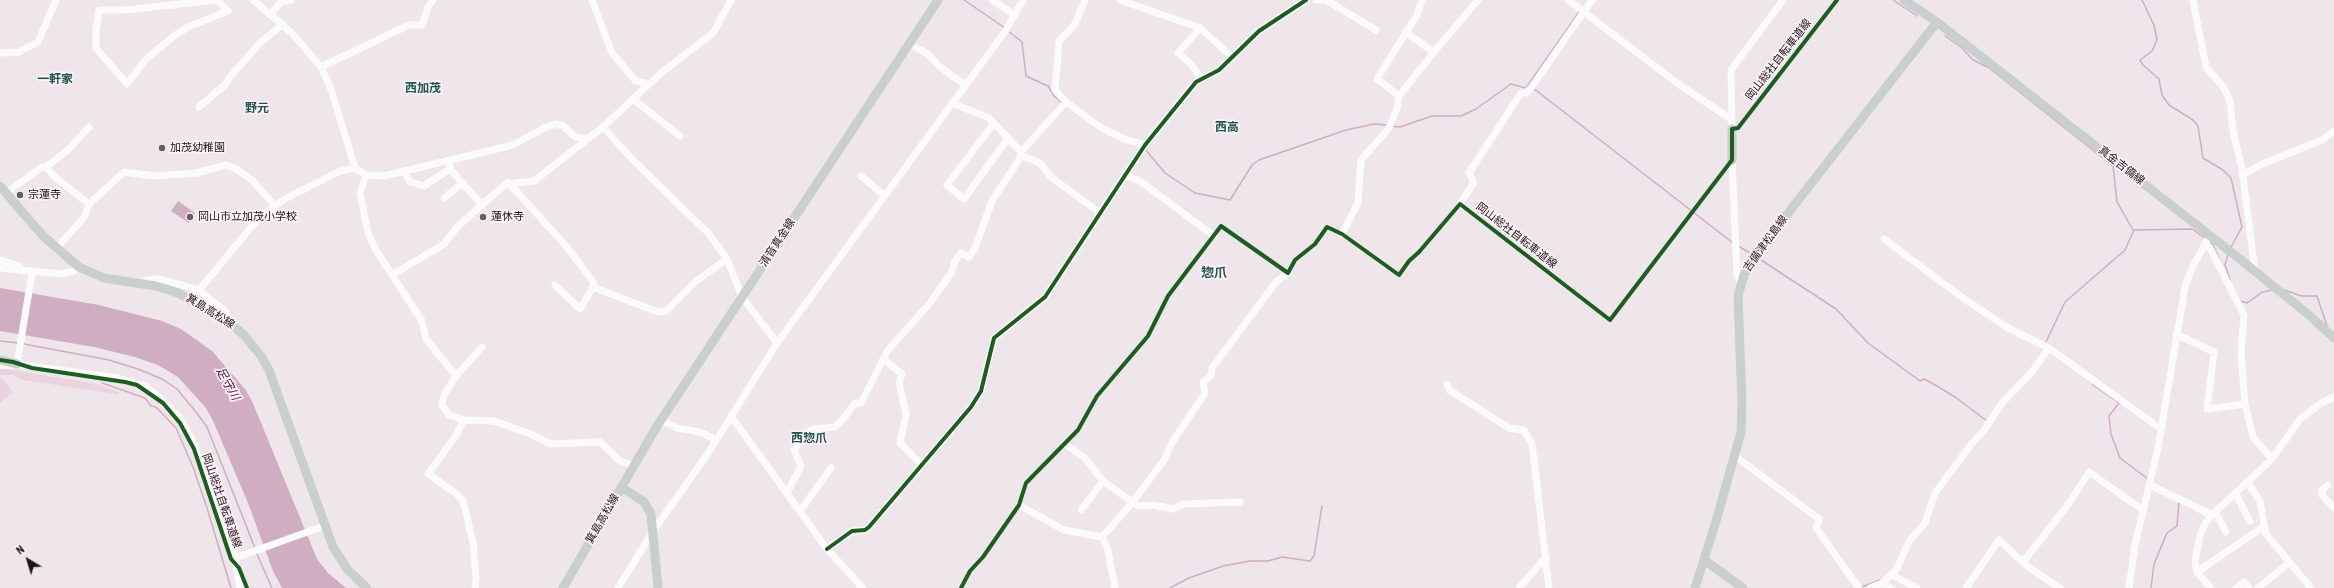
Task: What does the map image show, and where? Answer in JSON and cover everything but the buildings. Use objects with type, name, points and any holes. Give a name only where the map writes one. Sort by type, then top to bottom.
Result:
[{"type":"main road","name":"清音真金線","points":[[621,487],[661,420],[938,0]]},
{"type":"main road","name":"真金吉備線","points":[[1904,0],[1937,22],[2207,240],[2229,250],[2284,294],[2334,338]]},
{"type":"main road","name":"吉備津松島線","points":[[1695,588],[1735,456],[1742,414],[1738,313],[1741,284],[1755,257],[1937,22]]},
{"type":"main road","points":[[1732,129],[1732,160]]},
{"type":"main road","name":"箕島高松線","points":[[0,186],[30,222],[57,248],[79,266],[104,278],[137,283],[178,293],[229,322],[244,335],[269,370],[321,527],[342,561],[367,588]]},
{"type":"main road","points":[[0,360],[18,362]]},
{"type":"main road","name":"箕島高松線","points":[[563,588],[621,487],[639,498],[648,507],[651,514],[658,588]]},
{"type":"main road","points":[[1704,560],[1743,588]]},
{"type":"street","points":[[0,53],[19,52],[38,42],[56,0]]},
{"type":"street","points":[[217,0],[228,11],[188,27],[174,36],[146,59],[127,84],[96,48],[96,30],[99,10],[125,10],[217,0]]},
{"type":"street","points":[[253,0],[283,24],[321,67],[331,89],[355,168],[366,176],[379,177],[518,144],[551,125],[563,126],[575,137],[588,139]]},
{"type":"street","points":[[271,14],[282,1],[291,0]]},
{"type":"street","points":[[321,67],[410,25],[422,25],[428,7],[433,0]]},
{"type":"street","points":[[592,0],[612,53],[633,78],[649,84]]},
{"type":"street","points":[[512,186],[515,183],[534,181],[603,127],[675,61],[713,33],[731,0]]},
{"type":"street","points":[[992,0],[1015,15]]},
{"type":"street","points":[[618,588],[653,531],[716,440],[777,342],[952,104],[1015,15],[1023,0]]},
{"type":"street","points":[[1085,0],[1075,24],[1059,41],[1055,86],[1057,94],[1066,102],[1112,133],[1145,145]]},
{"type":"street","points":[[1120,0],[1139,3],[1200,28],[1232,57]]},
{"type":"street","points":[[827,549],[852,531],[865,530],[869,527],[976,400],[994,338],[1045,297],[1145,145],[1165,118],[1202,78],[1219,70],[1259,31],[1306,0]]},
{"type":"street","points":[[1316,0],[1325,0],[1376,30]]},
{"type":"street","points":[[1399,96],[1377,79],[1417,15],[1422,0]]},
{"type":"street","points":[[1342,234],[1358,203],[1361,160],[1389,128],[1399,96],[1478,0]]},
{"type":"street","points":[[1568,0],[1677,83],[1731,119]]},
{"type":"street","points":[[1460,204],[1473,184],[1473,180],[1469,172],[1521,93],[1526,93],[1531,88],[1592,0]]},
{"type":"street","points":[[1732,129],[1731,70],[1783,0]]},
{"type":"street","points":[[2193,0],[2206,67],[2229,97],[2232,131],[2243,175],[2255,272]]},
{"type":"street","points":[[199,107],[226,84],[229,78],[260,43],[283,24]]},
{"type":"street","points":[[1200,28],[1178,53],[1191,64],[1202,78]]},
{"type":"street","points":[[1406,32],[1434,52]]},
{"type":"street","points":[[909,44],[928,54],[939,66],[965,85]]},
{"type":"street","points":[[633,99],[680,136]]},
{"type":"street","points":[[787,493],[801,466],[794,450],[803,436],[813,429],[832,428],[841,421],[855,403],[861,403],[883,359],[895,341],[930,303],[952,272],[955,262],[961,253],[969,257],[972,254],[992,201],[1021,153],[1066,102]]},
{"type":"street","points":[[952,104],[979,113],[994,122],[1021,153],[1040,163],[1049,175],[1100,213]]},
{"type":"street","points":[[994,122],[947,185],[964,198],[1008,138]]},
{"type":"street","points":[[6,193],[42,167],[46,167],[68,150],[89,127]]},
{"type":"street","points":[[603,127],[633,160],[709,234],[727,258],[742,297],[777,342]]},
{"type":"street","points":[[2243,175],[2260,165],[2322,140],[2334,131]]},
{"type":"street","points":[[1732,160],[1736,270],[1741,284]]},
{"type":"street","points":[[450,161],[450,169],[482,205]]},
{"type":"street","points":[[57,248],[85,216],[89,204],[124,172],[155,176],[191,174],[226,165],[234,168],[252,180],[275,206]]},
{"type":"street","points":[[46,167],[56,178],[89,204]]},
{"type":"street","points":[[199,290],[244,234],[275,206],[311,185],[340,171],[355,168]]},
{"type":"street","points":[[404,171],[410,182],[424,186],[450,169]]},
{"type":"street","points":[[1125,175],[1140,181],[1214,236]]},
{"type":"street","points":[[366,176],[360,193],[363,214],[376,250],[423,324],[423,333],[426,339],[456,376]]},
{"type":"street","points":[[861,176],[885,196]]},
{"type":"street","points":[[392,275],[444,244],[458,226],[508,182],[566,246],[594,283],[580,309],[556,285]]},
{"type":"street","points":[[444,198],[463,183]]},
{"type":"street","points":[[1884,239],[1996,320],[2047,349],[2161,430]]},
{"type":"street","points":[[2128,588],[2131,566],[2143,510],[2151,482],[2176,334],[2189,275],[2207,240]]},
{"type":"street","points":[[2207,240],[2244,315],[2241,352],[2245,404],[2253,436],[2272,459]]},
{"type":"street","points":[[593,287],[663,312],[701,277],[727,258]]},
{"type":"street","points":[[0,260],[19,266],[23,271]]},
{"type":"street","points":[[0,268],[23,271],[32,274],[68,274],[79,266]]},
{"type":"street","points":[[1102,538],[1132,503],[1164,460],[1173,441],[1204,393],[1203,382],[1210,376],[1212,368],[1276,282],[1288,273]]},
{"type":"street","points":[[18,362],[32,274]]},
{"type":"street","points":[[137,283],[160,279],[199,290],[226,312],[229,322]]},
{"type":"street","points":[[2176,334],[2214,352],[2207,409],[2245,404]]},
{"type":"street","points":[[482,347],[456,376],[444,395],[442,405],[449,415],[464,420],[494,421],[528,433],[551,444],[600,442],[619,460],[633,466]]},
{"type":"street","points":[[1877,585],[1892,575],[1910,540],[1925,523],[1935,493],[1973,442],[1983,432],[2002,403],[2018,388],[2047,349]]},
{"type":"street","points":[[883,359],[902,374],[899,382],[906,415],[900,443],[922,465]]},
{"type":"street","points":[[0,365],[18,362],[129,381],[144,386],[164,402],[180,418],[197,451],[237,557],[240,588]]},
{"type":"street","points":[[1447,384],[1449,390],[1509,428],[1524,430],[1532,444],[1549,588]]},
{"type":"street","points":[[2208,588],[2197,572],[2194,562],[2200,535],[2213,513],[2272,459],[2300,419],[2315,407],[2334,397]]},
{"type":"street","points":[[731,416],[827,549],[863,588]]},
{"type":"street","points":[[464,420],[455,437],[428,474],[457,494],[463,501],[473,542],[476,579],[475,588]]},
{"type":"street","points":[[661,420],[677,428],[700,432],[716,440]]},
{"type":"street","points":[[1065,444],[1085,458],[1103,481],[1138,506],[1152,505],[1174,509],[1184,504],[1240,502]]},
{"type":"street","points":[[1735,456],[1819,519],[1816,528],[1859,588]]},
{"type":"street","points":[[800,511],[831,468]]},
{"type":"street","points":[[2023,562],[2070,502],[2089,472],[2143,510]]},
{"type":"street","points":[[1081,510],[1103,481]]},
{"type":"street","points":[[2151,482],[2179,499],[2213,513],[2226,532]]},
{"type":"street","points":[[2247,482],[2260,501],[2263,527],[2266,534],[2309,587]]},
{"type":"street","points":[[2328,485],[2322,490],[2322,495],[2334,508]]},
{"type":"street","points":[[2235,493],[2250,520]]},
{"type":"street","points":[[1019,505],[1064,530],[1102,538],[1107,546],[1116,588]]},
{"type":"street","points":[[237,557],[321,527]]},
{"type":"street","points":[[2197,572],[2263,527]]},
{"type":"street","points":[[1966,588],[1999,540],[2023,562],[2060,588]]},
{"type":"street","points":[[1519,588],[1546,557]]},
{"type":"street","points":[[2258,588],[2289,563]]},
{"type":"street","points":[[1892,575],[1917,588]]},
{"type":"street","points":[[2236,588],[2244,582],[2249,588]]},
{"type":"street","points":[[1877,585],[1891,588]]},
{"type":"shaded area","points":[[0,368],[97,384],[120,393],[117,394],[23,380],[13,375],[0,375]]},
{"type":"shaded area","points":[[0,378],[2,378],[13,392],[0,403]]},
{"type":"water","points":[[178,201],[195,213],[189,223],[171,211]]},
{"type":"water","name":"足守川","points":[[0,288],[99,305],[162,321],[181,329],[212,351],[245,389],[252,401],[317,559],[328,573],[346,588],[282,588],[273,571],[248,503],[214,423],[206,408],[178,377],[158,365],[135,357],[94,347],[0,331]]},
{"type":"waterway","points":[[964,0],[1005,28]]},
{"type":"waterway","points":[[1893,0],[1917,16]]},
{"type":"waterway","points":[[2142,0],[2154,25],[2157,40],[2152,51],[2140,60],[2143,65],[2159,79],[2162,95],[2169,105],[2193,120],[2198,126],[2203,158],[2223,170],[2231,178],[2242,227],[2231,247]]},
{"type":"waterway","points":[[1392,126],[1400,127],[1432,116],[1461,116],[1476,109],[1511,84],[1526,88],[1579,12]]},
{"type":"waterway","points":[[1008,31],[1022,42],[1026,76],[1048,86],[1054,96],[1062,103]]},
{"type":"waterway","points":[[1945,36],[1961,47],[1973,60],[1989,68],[2113,166],[2117,202],[2133,230]]},
{"type":"waterway","points":[[1533,88],[1733,243]]},
{"type":"waterway","points":[[1145,149],[1165,173],[1195,193],[1230,200],[1252,165],[1259,160],[1346,130],[1374,124],[1388,125]]},
{"type":"waterway","points":[[2045,344],[2065,302],[2125,250],[2134,230],[2192,229],[2205,238]]},
{"type":"waterway","points":[[2209,242],[2213,245],[2219,259]]},
{"type":"waterway","points":[[1738,246],[1752,254]]},
{"type":"waterway","points":[[2228,254],[2225,265],[2230,279]]},
{"type":"waterway","points":[[1758,258],[1836,309],[1868,343],[1920,381],[1924,379],[1937,386],[1955,397],[1987,421]]},
{"type":"waterway","points":[[2240,301],[2247,303],[2262,292],[2272,290]]},
{"type":"waterway","points":[[2285,290],[2301,296],[2317,296],[2327,326]]},
{"type":"waterway","points":[[0,341],[18,343]]},
{"type":"waterway","points":[[24,344],[109,360],[138,369],[162,379],[177,389],[207,427],[255,548]]},
{"type":"waterway","points":[[102,383],[145,398],[151,406],[156,407],[176,428],[193,467],[231,588]]},
{"type":"waterway","points":[[2092,384],[2119,403],[2109,416],[2111,434],[2120,458],[2148,479]]},
{"type":"waterway","points":[[2151,588],[2154,564],[2167,533],[2177,526],[2179,501]]},
{"type":"waterway","points":[[1170,588],[1189,578],[1223,566],[1250,561],[1268,561],[1282,557],[1310,561],[1314,556],[1322,506]]},
{"type":"waterway","points":[[256,552],[272,588]]},
{"type":"waterway","points":[[1862,587],[1880,580]]},
{"type":"cycle path","points":[[827,549],[852,531],[865,530],[869,527],[971,407],[981,391],[994,338],[1045,297],[1145,145],[1196,82],[1219,70],[1259,31],[1306,0]]},
{"type":"cycle path","name":"岡山総社自転車道線","points":[[961,588],[970,571],[983,557],[1019,505],[1026,483],[1078,430],[1097,396],[1148,336],[1168,296],[1221,226],[1288,273],[1295,260],[1315,244],[1327,227],[1342,234],[1399,275],[1409,261],[1419,252],[1460,204],[1610,320],[1732,160],[1732,129],[1738,128],[1837,0]]},
{"type":"cycle path","name":"岡山総社自転車道線","points":[[0,360],[13,362],[32,368],[137,385],[163,403],[180,423],[194,449],[231,559],[239,568],[247,588]]},
{"type":"place","name":"加茂幼稚園","points":[[162,148]]},
{"type":"place","name":"宗蓮寺","points":[[20,195]]},
{"type":"place","name":"岡山市立加茂小学校","points":[[190,217]]},
{"type":"place","name":"蓮休寺","points":[[483,217]]},
{"type":"district","name":"一軒家","points":[[55,80]]},
{"type":"district","name":"西加茂","points":[[423,89]]},
{"type":"district","name":"野元","points":[[257,109]]},
{"type":"district","name":"西高","points":[[1227,128]]},
{"type":"district","name":"惣爪","points":[[1214,274]]},
{"type":"district","name":"西惣爪","points":[[809,439]]}]
